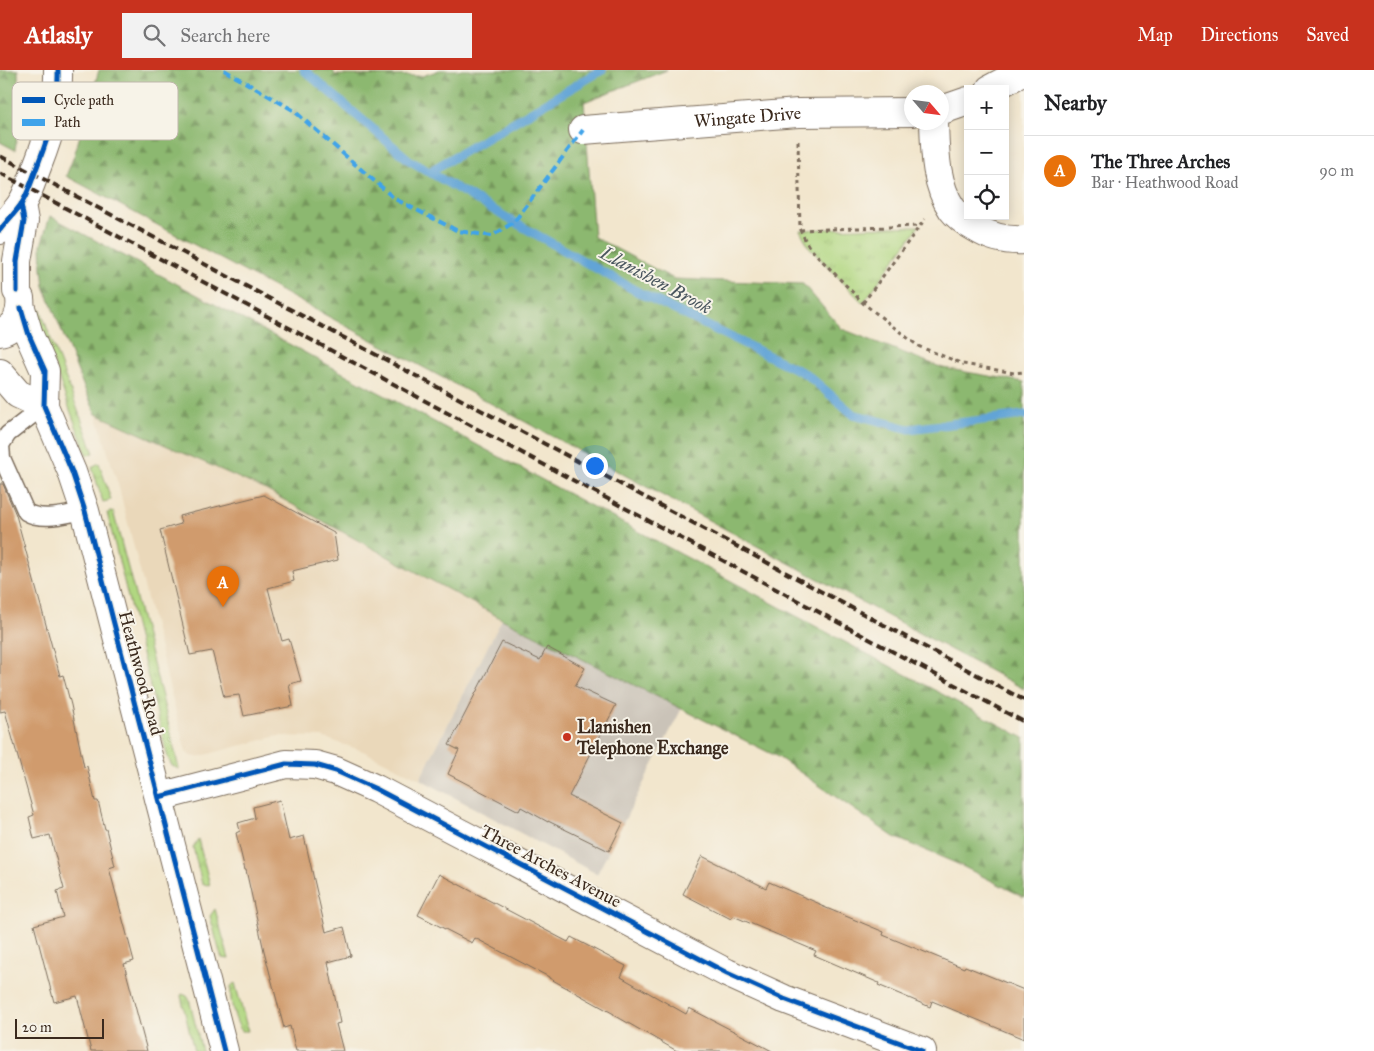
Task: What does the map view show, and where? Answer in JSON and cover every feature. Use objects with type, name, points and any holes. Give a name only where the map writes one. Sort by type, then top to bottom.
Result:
[{"type":"street","points":[[998,85],[1024,71]]},
{"type":"street","points":[[949,108],[964,102]]},
{"type":"street","name":"Wingate Drive","points":[[583,130],[798,113],[904,112]]},
{"type":"street","points":[[934,130],[934,145],[939,176],[944,195],[953,210],[964,221],[981,232],[998,238],[1015,241],[1024,240]]},
{"type":"street","name":"Heathwood Road","points":[[0,230],[21,204],[47,140]]},
{"type":"street","name":"Heathwood Road","points":[[21,204],[24,221],[13,293],[28,335],[45,371],[44,406],[72,472],[85,511],[224,1051]]},
{"type":"street","points":[[0,332],[6,331],[18,317],[13,293]]},
{"type":"street","points":[[0,373],[18,394],[44,406]]},
{"type":"street","name":"Three Arches Avenue","points":[[159,797],[286,764],[314,765],[336,771],[376,789],[727,973],[784,999],[922,1051]]},
{"type":"lane","points":[[44,406],[8,434],[2,445],[2,458],[26,512],[33,516],[44,517],[85,511]]},
{"type":"path","points":[[798,113],[800,230],[809,247],[863,303],[918,346],[963,364],[1014,373],[1024,372]]},
{"type":"path","points":[[863,303],[944,195]]},
{"type":"path","points":[[800,230],[919,226]]},
{"type":"shaded area","points":[[96,414],[266,490],[502,619],[420,779],[363,751],[322,737],[278,736],[197,757],[191,756],[186,752],[119,488]]},
{"type":"shaded area","points":[[502,619],[682,708],[597,874],[420,779]]},
{"type":"green space","points":[[0,70],[18,70],[18,82],[12,82],[12,140],[17,140],[15,150],[0,142]]},
{"type":"green space","points":[[99,70],[333,70],[335,75],[422,76],[440,70],[667,70],[584,102],[594,237],[674,279],[803,284],[842,329],[943,368],[1024,382],[1024,689],[66,176],[79,140],[178,140],[178,82],[96,82]]},
{"type":"green space","points":[[50,216],[1024,738],[1024,897],[958,864],[894,837],[778,757],[502,619],[266,490],[96,414],[44,286],[41,245]]},
{"type":"green space","points":[[919,226],[863,303],[809,247],[800,230]]},
{"type":"green space","points":[[41,310],[94,453],[87,455],[70,410],[35,311]]},
{"type":"green space","points":[[99,463],[111,500],[103,502],[92,467]]},
{"type":"green space","points":[[113,511],[179,769],[172,766],[168,758],[107,513]]},
{"type":"green space","points":[[198,839],[210,885],[202,884],[193,847]]},
{"type":"green space","points":[[215,909],[229,959],[222,958],[220,953],[210,916]]},
{"type":"green space","points":[[235,983],[248,1031],[242,1031],[233,1012],[231,986]]},
{"type":"green space","points":[[182,994],[189,999],[202,1051],[194,1051]]},
{"type":"building","points":[[0,484],[3,484],[16,515],[60,676],[63,675],[84,767],[87,766],[95,801],[98,801],[106,829],[115,866],[109,868],[134,961],[124,964],[147,1051],[91,1051],[77,996],[54,1002],[34,925],[63,917],[57,891],[64,889],[50,835],[34,839],[29,817],[34,815],[5,711],[0,712]]},
{"type":"building","points":[[264,495],[334,533],[338,560],[292,571],[294,581],[268,588],[282,641],[289,639],[301,681],[289,684],[293,706],[244,716],[239,695],[224,697],[212,651],[190,655],[160,530],[181,524],[179,516]]},
{"type":"building","name":"Llanishen Telephone Exchange","points":[[502,642],[540,660],[547,647],[585,668],[575,686],[616,705],[569,796],[623,823],[609,851],[521,807],[519,811],[448,774],[459,750],[449,745]]},
{"type":"building","points":[[280,800],[289,840],[304,836],[326,932],[344,927],[351,956],[328,962],[340,1023],[336,1024],[343,1051],[296,1051],[290,1026],[284,1028],[264,951],[236,833],[240,831],[238,823],[255,818],[253,807]]},
{"type":"building","points":[[702,856],[766,888],[769,882],[884,932],[883,935],[1024,990],[1024,1039],[932,1001],[930,1007],[878,985],[879,983],[814,955],[816,951],[733,916],[731,919],[683,894]]},
{"type":"building","points":[[439,874],[568,942],[571,937],[626,966],[621,977],[686,1014],[689,1008],[772,1051],[677,1051],[549,977],[475,938],[472,943],[418,915]]},
{"type":"waterway","name":"Llanishen Brook","points":[[304,70],[409,160],[640,293],[806,374],[853,414],[909,429],[1024,415]]},
{"type":"waterway","points":[[434,169],[602,70]]},
{"type":"railway","points":[[0,156],[1024,700]]},
{"type":"railway","points":[[0,173],[1024,722]]},
{"type":"marked path","points":[[224,70],[293,110],[395,199],[458,231],[492,236],[514,222],[583,130]]},
{"type":"cycle path","points":[[58,70],[58,82]]},
{"type":"cycle path","points":[[0,230],[22,203],[29,189],[46,140]]},
{"type":"cycle path","points":[[17,291],[17,261],[24,221],[21,204]]},
{"type":"cycle path","points":[[21,308],[29,335],[45,371],[44,406],[72,472],[85,511],[224,1051]]},
{"type":"cycle path","points":[[159,797],[286,764],[315,765],[336,771],[376,789],[727,973],[784,999],[922,1051]]},
{"type":"place","name":"The Three Arches","points":[[223,607]]},
{"type":"place","name":"Llanishen Telephone Exchange","points":[[567,737]]}]
